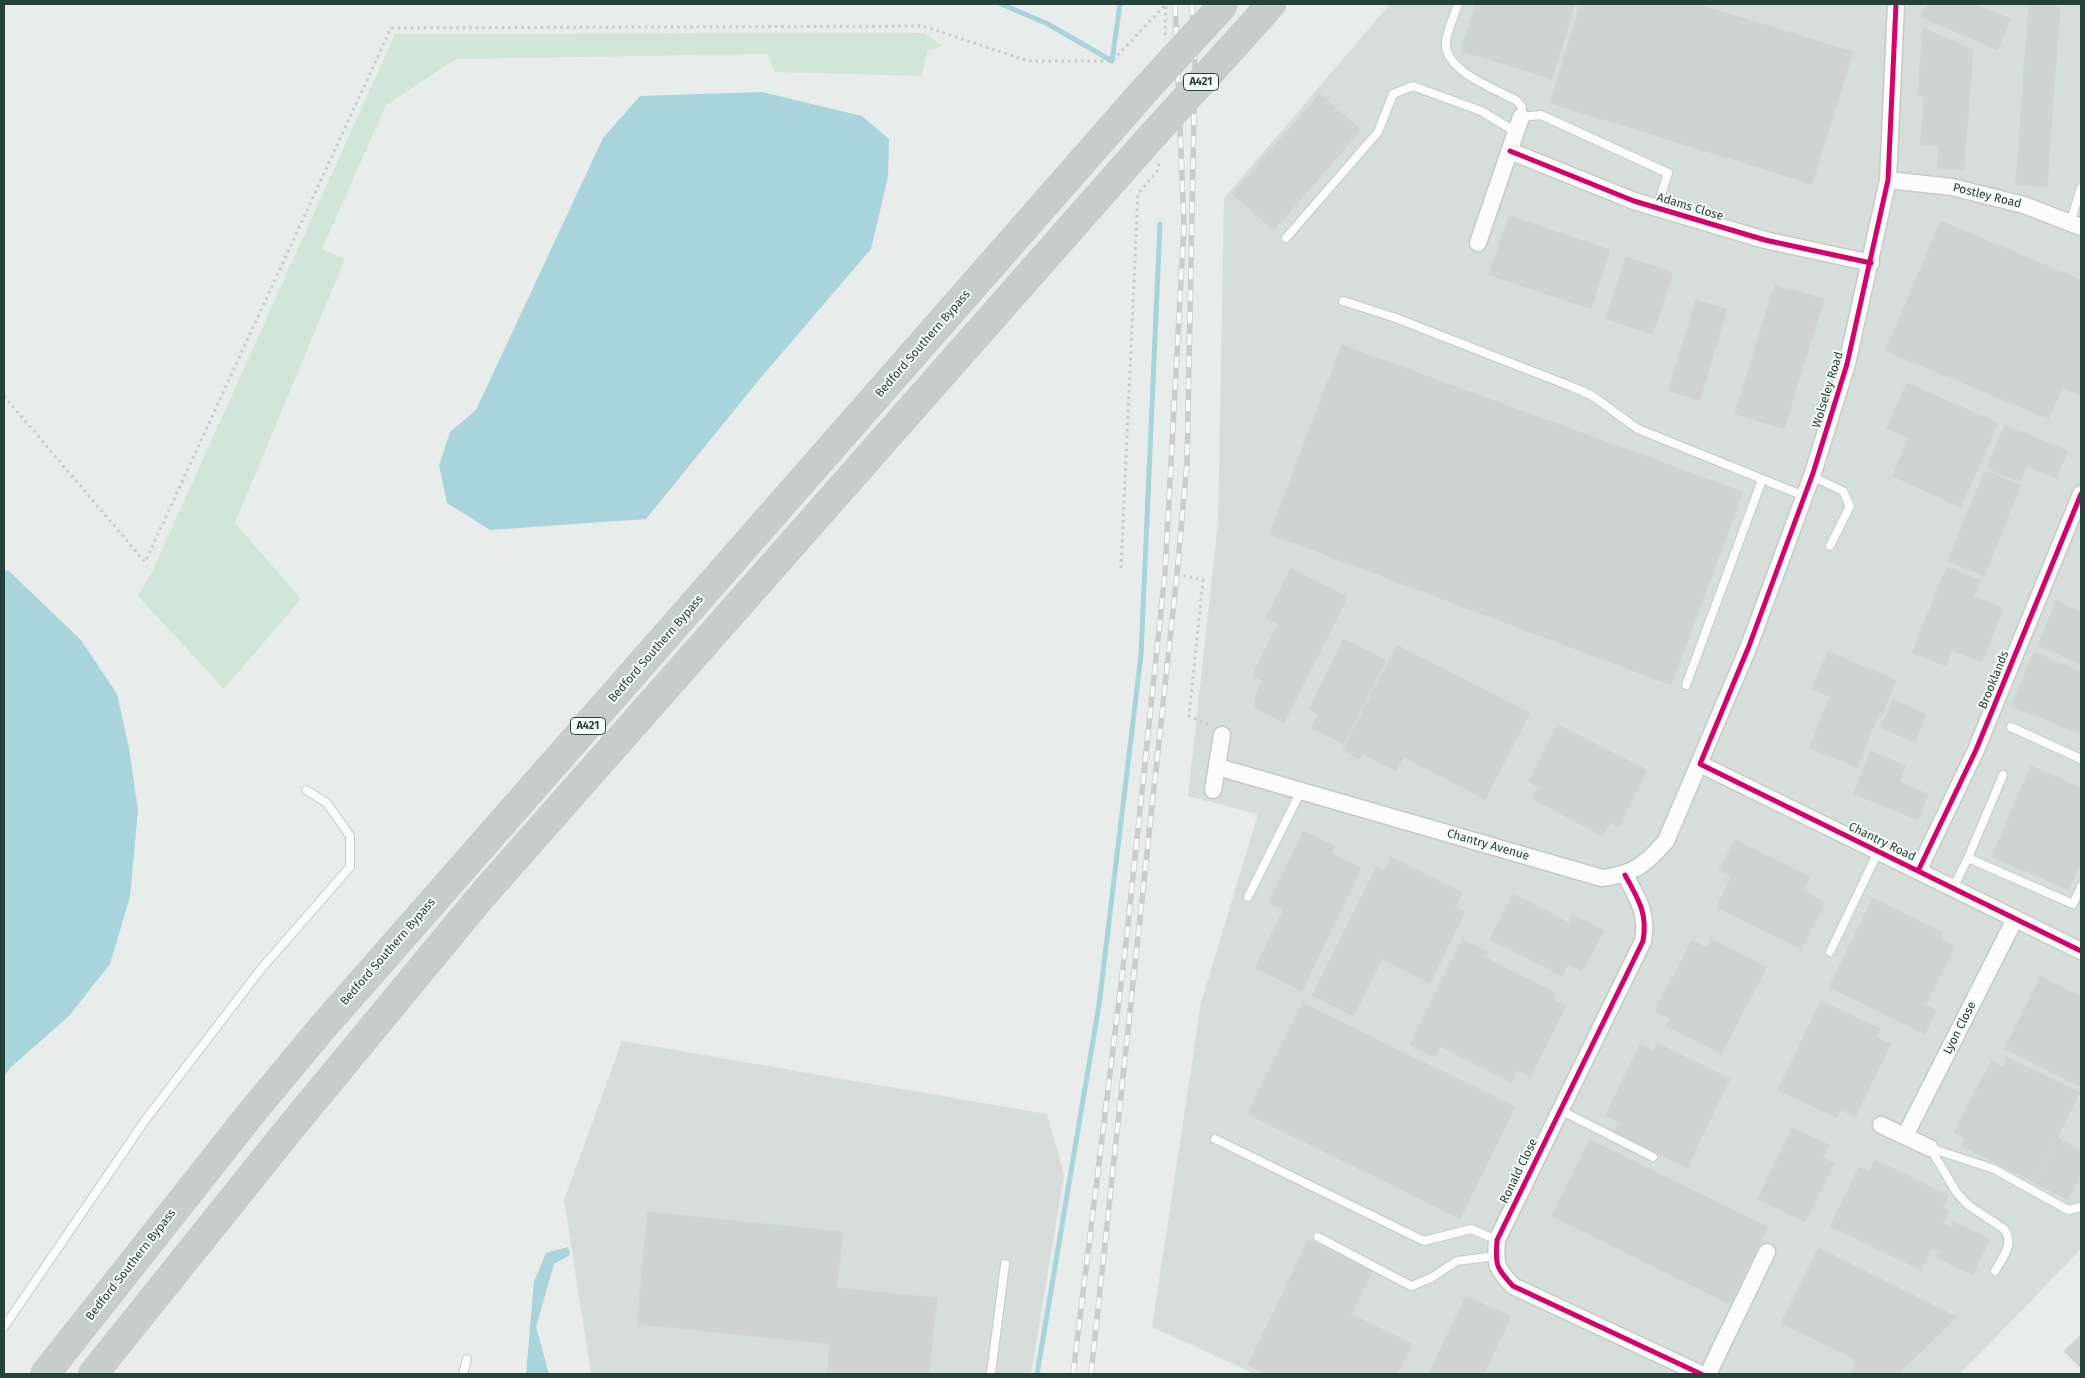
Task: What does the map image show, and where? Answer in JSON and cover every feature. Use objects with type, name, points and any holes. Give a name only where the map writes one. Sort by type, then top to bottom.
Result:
[{"type":"highway","name":"Bedford Southern Bypass","points":[[45,1374],[253,1111],[322,1028],[1145,90],[1224,4]]},
{"type":"highway","name":"A421","points":[[93,1374],[287,1132],[480,898],[1151,152],[1264,12]]},
{"type":"street","name":"Wolseley Road","points":[[1700,764],[1750,646],[1811,476],[1847,364],[1888,180],[1896,4]]},
{"type":"street","points":[[1478,243],[1519,124]]},
{"type":"street","name":"Adams Close","points":[[1510,152],[1634,201],[1765,240],[1871,263]]},
{"type":"street","name":"Postley Road","points":[[1888,180],[1952,187],[2024,205],[2076,225]]},
{"type":"street","name":"Brooklands","points":[[1918,871],[1976,750],[2081,494]]},
{"type":"street","points":[[1213,790],[1222,735]]},
{"type":"street","name":"Chantry Road","points":[[1700,764],[2081,951]]},
{"type":"street","name":"Chantry Avenue","points":[[1218,767],[1602,878],[1625,875],[1647,862],[1666,841],[1700,764]]},
{"type":"street","name":"Ronald Close","points":[[1625,875],[1640,901],[1646,923],[1643,941],[1497,1240],[1496,1256],[1499,1271],[1513,1286],[1701,1374]]},
{"type":"street","name":"Lyon Close","points":[[1905,1136],[2015,919]]},
{"type":"street","points":[[1881,1125],[1930,1148]]},
{"type":"street","points":[[1708,1374],[1767,1252]]},
{"type":"lane","points":[[1458,4],[1446,42],[1448,54],[1455,66],[1516,100],[1522,107],[1519,124]]},
{"type":"lane","points":[[1286,238],[1378,132],[1393,94],[1413,86],[1519,124],[1542,115],[1668,174],[1657,208]]},
{"type":"lane","points":[[2076,225],[2081,188]]},
{"type":"lane","points":[[1343,301],[1393,318],[1570,386],[1591,395],[1638,429],[1804,496]]},
{"type":"lane","points":[[1811,476],[1843,491],[1850,506],[1830,546]]},
{"type":"lane","points":[[1686,685],[1762,480]]},
{"type":"lane","points":[[2012,727],[2081,759]]},
{"type":"lane","points":[[1953,888],[2004,775]]},
{"type":"lane","points":[[4,1326],[146,1119],[261,969],[350,867],[350,836],[327,802],[306,790]]},
{"type":"lane","points":[[1248,896],[1301,791]]},
{"type":"lane","points":[[1830,952],[1878,852]]},
{"type":"lane","points":[[1968,858],[2074,904],[2081,887]]},
{"type":"lane","points":[[1560,1110],[1653,1157]]},
{"type":"lane","points":[[1215,1139],[1424,1241],[1471,1229],[1497,1240]]},
{"type":"lane","points":[[1930,1148],[1994,1169],[2068,1210],[2081,1207]]},
{"type":"lane","points":[[1930,1148],[1957,1193],[1968,1205],[2004,1229],[2008,1234],[2009,1246],[1995,1271]]},
{"type":"lane","points":[[1318,1237],[1411,1286],[1431,1278],[1457,1261],[1496,1256]]},
{"type":"lane","points":[[992,1374],[1005,1264]]},
{"type":"lane","points":[[463,1374],[467,1359]]},
{"type":"path","points":[[1164,43],[1166,4]]},
{"type":"path","points":[[4,396],[145,562],[391,28],[923,26],[1028,61],[1112,61],[1166,4]]},
{"type":"path","points":[[1121,568],[1138,194],[1158,170],[1151,152]]},
{"type":"path","points":[[1178,574],[1203,580],[1189,716],[1208,724],[1222,735]]},
{"type":"shaded area","points":[[1390,4],[2081,4],[2081,1249],[1960,1374],[1255,1374],[1152,1327],[1201,1003],[1258,814],[1188,796],[1218,522],[1224,198]]},
{"type":"shaded area","points":[[622,1041],[1047,1114],[1064,1174],[1031,1374],[591,1374],[564,1200]]},
{"type":"green space","points":[[924,33],[943,46],[927,51],[922,76],[775,72],[767,54],[456,59],[386,105],[322,249],[345,259],[235,523],[301,599],[224,689],[138,596],[152,572],[395,34]]},
{"type":"water","points":[[762,92],[862,116],[889,139],[888,177],[871,249],[758,381],[646,519],[490,530],[447,503],[439,465],[450,432],[476,410],[603,138],[640,96]]},
{"type":"water","points":[[4,570],[9,571],[81,640],[117,694],[129,748],[138,810],[130,897],[110,964],[69,1016],[10,1068],[4,1077]]},
{"type":"water","points":[[568,1247],[570,1255],[554,1264],[536,1327],[549,1374],[526,1374],[534,1281],[546,1253]]},
{"type":"building","points":[[1476,4],[1575,4],[1552,79],[1461,51]]},
{"type":"building","points":[[1581,4],[1697,4],[1853,52],[1812,184],[1550,103]]},
{"type":"building","points":[[1927,4],[1974,4],[2011,19],[1998,50],[1921,17]]},
{"type":"building","points":[[2029,4],[2049,4],[2060,8],[2047,187],[2016,185]]},
{"type":"building","points":[[1923,28],[1973,50],[1964,170],[1937,168],[1939,146],[1920,145],[1924,96],[1918,96]]},
{"type":"building","points":[[1320,94],[1361,130],[1274,230],[1232,194]]},
{"type":"building","points":[[1509,216],[1610,250],[1591,309],[1489,275]]},
{"type":"building","points":[[1941,221],[2081,280],[2081,395],[2062,388],[2049,419],[1886,351]]},
{"type":"building","points":[[1626,257],[1673,272],[1653,334],[1606,319]]},
{"type":"building","points":[[1775,285],[1824,299],[1784,429],[1735,414]]},
{"type":"building","points":[[1696,300],[1727,309],[1700,400],[1669,391]]},
{"type":"building","points":[[1342,345],[1743,492],[1671,685],[1270,534]]},
{"type":"building","points":[[1907,383],[1998,423],[1961,507],[1892,476],[1909,438],[1887,429]]},
{"type":"building","points":[[2005,425],[2068,451],[2056,478],[2027,466],[2020,482],[1987,468]]},
{"type":"building","points":[[1985,471],[2021,485],[1984,576],[1948,561]]},
{"type":"building","points":[[1947,567],[1981,580],[1974,597],[2003,608],[1982,662],[1952,651],[1946,666],[1912,653]]},
{"type":"building","points":[[1291,568],[1348,597],[1284,723],[1255,708],[1256,694],[1262,681],[1252,675],[1278,624],[1266,618]]},
{"type":"building","points":[[2056,601],[2081,612],[2081,664],[2038,646]]},
{"type":"building","points":[[1344,639],[1386,660],[1344,744],[1311,728],[1318,715],[1309,710]]},
{"type":"building","points":[[1397,645],[1530,713],[1485,799],[1404,757],[1396,771],[1362,754],[1359,759],[1343,750]]},
{"type":"building","points":[[1828,652],[1896,680],[1881,718],[1878,716],[1857,767],[1809,748],[1830,697],[1812,689]]},
{"type":"building","points":[[2034,652],[2081,672],[2081,734],[2012,706]]},
{"type":"building","points":[[1893,700],[1926,714],[1915,742],[1881,728]]},
{"type":"building","points":[[1558,725],[1647,770],[1618,827],[1610,823],[1603,836],[1532,799],[1539,787],[1529,782]]},
{"type":"building","points":[[1871,751],[1906,766],[1899,782],[1928,794],[1918,820],[1854,794]]},
{"type":"building","points":[[2031,766],[2081,788],[2081,862],[2069,890],[1992,857]]},
{"type":"building","points":[[1304,831],[1335,846],[1331,853],[1361,868],[1302,991],[1255,968],[1283,910],[1269,903]]},
{"type":"building","points":[[1735,840],[1810,877],[1803,891],[1825,902],[1801,949],[1716,907],[1731,877],[1719,870]]},
{"type":"building","points":[[1391,857],[1462,893],[1455,907],[1465,912],[1430,983],[1382,959],[1354,1016],[1312,995],[1376,867],[1384,871]]},
{"type":"building","points":[[1514,894],[1569,923],[1573,915],[1604,931],[1582,971],[1569,964],[1562,976],[1490,939]]},
{"type":"building","points":[[1873,898],[1943,933],[1940,938],[1955,946],[1925,1005],[1937,1010],[1925,1034],[1829,987]]},
{"type":"building","points":[[1711,939],[1767,967],[1721,1054],[1666,1026],[1670,1019],[1655,1011],[1692,940],[1707,948]]},
{"type":"building","points":[[1463,940],[1488,952],[1485,957],[1556,993],[1552,999],[1566,1006],[1530,1077],[1517,1070],[1511,1082],[1440,1046],[1435,1057],[1410,1045]]},
{"type":"building","points":[[2041,977],[2081,997],[2081,1087],[2005,1049]]},
{"type":"building","points":[[1821,1001],[1880,1029],[1876,1037],[1891,1044],[1855,1117],[1841,1110],[1837,1118],[1778,1090]]},
{"type":"building","points":[[1303,1003],[1515,1107],[1460,1219],[1248,1114]]},
{"type":"building","points":[[1657,1043],[1730,1079],[1687,1168],[1614,1132],[1619,1122],[1605,1116],[1640,1044],[1654,1051]]},
{"type":"building","points":[[2007,1057],[2080,1093],[2035,1183],[1962,1146],[1965,1138],[1954,1133],[1991,1061],[2002,1067]]},
{"type":"building","points":[[1793,1128],[1829,1145],[1823,1158],[1834,1163],[1805,1222],[1758,1199]]},
{"type":"building","points":[[2057,1138],[2081,1151],[2081,1173],[2068,1200],[2035,1183]]},
{"type":"building","points":[[1590,1140],[1768,1227],[1730,1304],[1552,1216]]},
{"type":"building","points":[[1875,1160],[1948,1195],[1943,1207],[1949,1210],[1943,1223],[1951,1227],[1953,1222],[1990,1239],[1973,1275],[1936,1258],[1939,1251],[1932,1248],[1921,1270],[1830,1226],[1859,1167],[1869,1172]]},
{"type":"building","points":[[648,1212],[843,1232],[837,1288],[937,1298],[929,1374],[827,1374],[830,1344],[637,1324]]},
{"type":"building","points":[[1309,1240],[1372,1271],[1351,1314],[1412,1344],[1397,1374],[1267,1374],[1248,1365]]},
{"type":"building","points":[[1819,1248],[1957,1317],[1898,1374],[1850,1374],[1857,1360],[1781,1323]]},
{"type":"building","points":[[1466,1296],[1511,1317],[1484,1374],[1429,1374]]},
{"type":"building","points":[[2081,1335],[2081,1368],[2064,1351]]},
{"type":"waterway","points":[[1001,4],[1048,24],[1112,61],[1120,4]]},
{"type":"waterway","points":[[1037,1374],[1099,1005],[1141,655],[1160,224]]},
{"type":"railway","points":[[1073,1374],[1126,943],[1165,573],[1184,225],[1175,4]]},
{"type":"railway","points":[[1091,1374],[1177,574],[1187,463],[1195,65],[1192,4]]},
{"type":"cycle path","points":[[1896,4],[1888,180],[1847,364],[1813,473],[1749,646],[1700,764],[2081,951]]},
{"type":"cycle path","points":[[1510,151],[1634,201],[1765,240],[1871,263]]},
{"type":"cycle path","points":[[1918,871],[1976,750],[2081,494]]},
{"type":"cycle path","points":[[1625,875],[1641,906],[1644,922],[1643,941],[1497,1240],[1496,1255],[1500,1270],[1513,1286],[1701,1374]]}]
